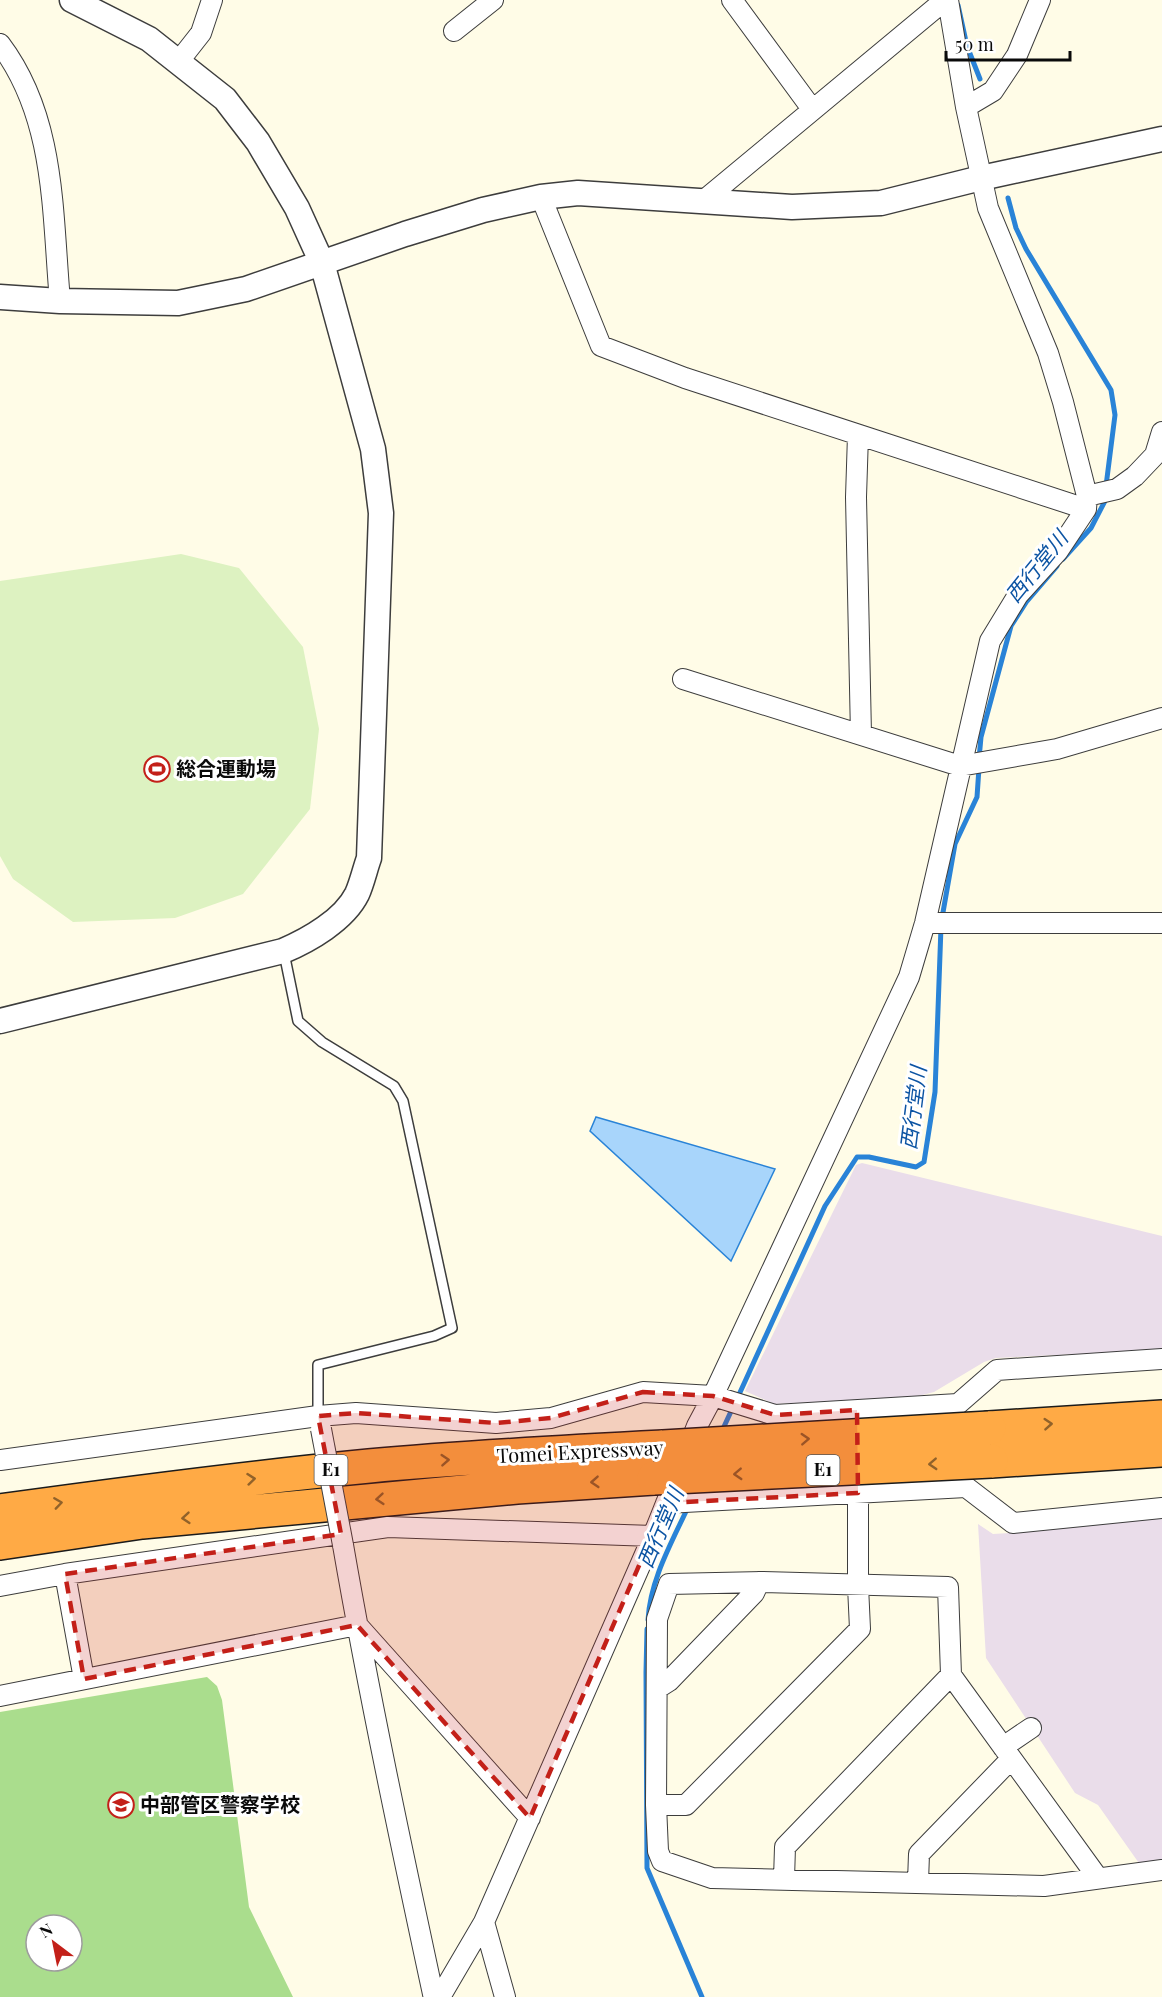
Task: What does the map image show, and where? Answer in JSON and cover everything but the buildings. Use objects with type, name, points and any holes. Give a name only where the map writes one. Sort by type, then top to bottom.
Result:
[{"type":"highway","name":"Tomei Expressway","points":[[0,1511],[143,1491],[369,1466],[516,1455],[1162,1417]]},
{"type":"highway","name":"Tomei Expressway","points":[[0,1543],[166,1520],[506,1488],[674,1496],[991,1461],[1162,1450]]},
{"type":"street","points":[[0,1021],[283,951],[302,943],[336,920],[357,895],[369,858],[381,513],[374,450],[322,262],[297,208],[258,142],[225,99],[149,39],[72,0]]},
{"type":"street","points":[[179,61],[201,33],[212,0]]},
{"type":"street","points":[[454,32],[493,0]]},
{"type":"street","points":[[732,0],[812,109]]},
{"type":"street","points":[[702,202],[946,0],[979,99],[981,178],[988,208],[1048,353],[1063,402],[1087,503]]},
{"type":"street","points":[[979,99],[1017,55],[1040,0]]},
{"type":"street","points":[[0,44],[11,58],[33,102],[46,147],[60,301]]},
{"type":"street","points":[[0,297],[60,301],[178,303],[246,289],[472,213],[541,197],[579,193],[792,207],[881,203],[981,178],[1162,139]]},
{"type":"street","points":[[541,197],[601,346],[684,378],[858,435],[1087,503]]},
{"type":"street","points":[[441,1997],[484,1922],[653,1536],[674,1496],[697,1426],[727,1400],[909,977],[936,922],[973,765],[990,641],[1018,595],[1058,551],[1087,503],[1117,489],[1159,461],[1162,432]]},
{"type":"street","points":[[858,435],[856,497],[861,735]]},
{"type":"street","points":[[683,679],[861,735],[973,765],[1058,749],[1162,718]]},
{"type":"street","points":[[936,922],[1162,922]]},
{"type":"street","points":[[0,1460],[319,1423],[356,1413],[496,1423],[551,1418],[643,1392],[727,1400],[775,1415],[958,1404],[997,1370],[1162,1359]]},
{"type":"street","points":[[656,1805],[686,1805],[860,1629],[857,1410]]},
{"type":"street","points":[[319,1423],[413,1901],[433,1994],[436,1997]]},
{"type":"street","points":[[674,1496],[858,1493],[966,1487],[1012,1523],[1162,1508]]},
{"type":"street","points":[[0,1586],[65,1574],[388,1527],[653,1536]]},
{"type":"street","points":[[65,1574],[84,1679]]},
{"type":"street","points":[[658,1688],[669,1681],[754,1593],[759,1582]]},
{"type":"street","points":[[1098,1878],[951,1675],[948,1587],[759,1582],[669,1584],[657,1619],[656,1805],[658,1851],[662,1861],[712,1878],[1044,1886],[1162,1870]]},
{"type":"street","points":[[357,1625],[530,1818]]},
{"type":"street","points":[[0,1695],[357,1625]]},
{"type":"street","points":[[784,1879],[785,1847],[951,1675]]},
{"type":"street","points":[[918,1882],[919,1854],[1031,1728]]},
{"type":"street","points":[[484,1922],[505,1997]]},
{"type":"lane","points":[[283,951],[298,1021],[322,1042],[394,1086],[403,1101],[452,1329],[434,1336],[318,1365],[319,1423]]},
{"type":"highlighted area","points":[[643,1392],[713,1396],[775,1415],[857,1410],[858,1493],[666,1503],[530,1818],[357,1625],[84,1679],[65,1574],[341,1534],[318,1416],[356,1413],[496,1423],[551,1418]]},
{"type":"shaded area","points":[[862,1163],[1162,1236],[1162,1350],[996,1358],[984,1362],[934,1392],[907,1399],[774,1404],[745,1391],[856,1165]]},
{"type":"shaded area","points":[[1162,1517],[1162,1863],[1141,1866],[1098,1805],[1075,1793],[986,1658],[978,1524],[993,1534],[1041,1531],[1084,1523]]},
{"type":"green space","name":"総合運動場","points":[[181,554],[239,568],[303,647],[319,729],[310,809],[243,894],[175,918],[73,922],[13,879],[0,856],[0,581]]},
{"type":"green space","name":"中部管区警察学校","points":[[207,1677],[217,1686],[222,1700],[249,1907],[293,1997],[0,1997],[0,1712]]},
{"type":"water","points":[[596,1117],[775,1169],[731,1261],[590,1131]]},
{"type":"waterway","name":"西行堂川","points":[[958,5],[967,46],[980,79]]},
{"type":"waterway","name":"西行堂川","points":[[1008,198],[1016,228],[1026,249],[1111,390],[1115,415],[1106,486]]},
{"type":"waterway","name":"西行堂川","points":[[1063,559],[1091,528],[1106,495]]},
{"type":"waterway","name":"西行堂川","points":[[979,759],[981,737],[1011,626],[1027,601],[1057,566]]},
{"type":"waterway","name":"西行堂川","points":[[942,918],[955,844],[977,797],[979,768]]},
{"type":"waterway","name":"西行堂川","points":[[737,1399],[825,1206],[857,1157],[869,1157],[916,1167],[924,1162],[935,1092],[941,927]]},
{"type":"waterway","name":"西行堂川","points":[[722,1431],[733,1407]]},
{"type":"waterway","name":"西行堂川","points":[[648,1620],[657,1576],[689,1505]]},
{"type":"waterway","name":"西行堂川","points":[[647,1629],[647,1868],[702,1997]]},
{"type":"place","name":"総合運動場","points":[[157,769]]},
{"type":"place","name":"中部管区警察学校","points":[[121,1805]]}]
